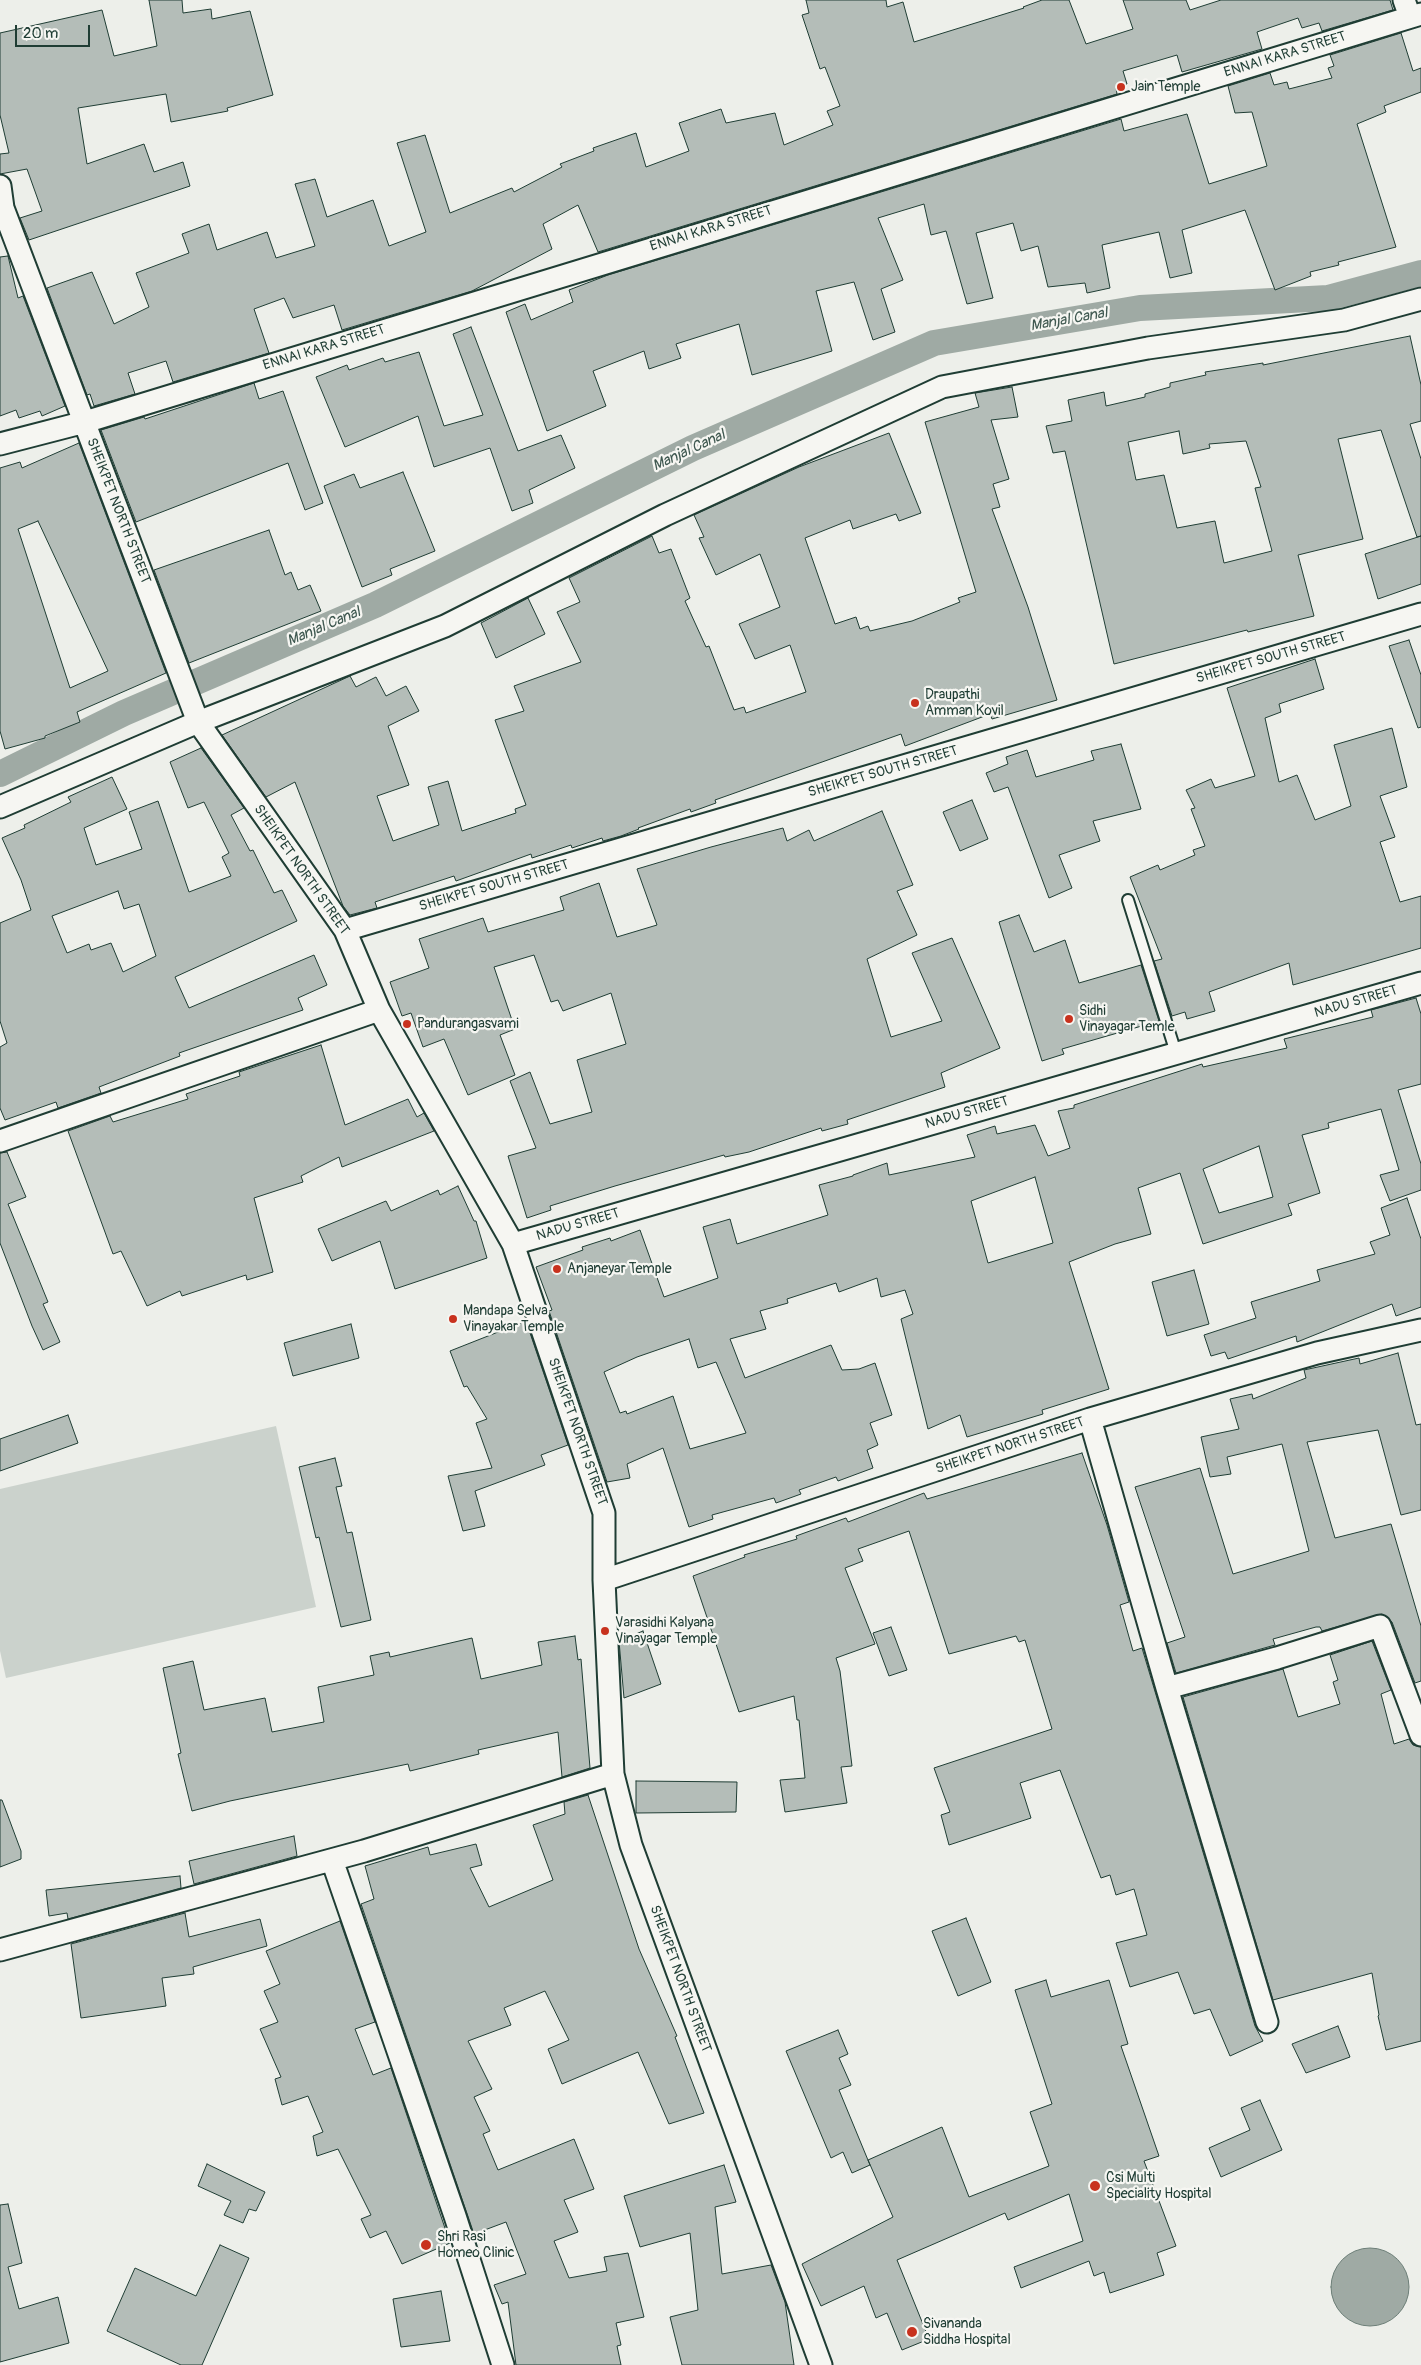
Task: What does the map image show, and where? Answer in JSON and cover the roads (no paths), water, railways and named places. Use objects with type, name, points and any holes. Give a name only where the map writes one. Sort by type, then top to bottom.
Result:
[{"type":"street","name":"ENNAI KARA STREET","points":[[0,444],[84,422],[1411,10]]},
{"type":"street","name":"SHEIKPET NORTH STREET","points":[[0,186],[3,208],[198,721],[345,930],[379,1010],[513,1244],[604,1513],[604,1580],[613,1774],[631,1845],[821,2365]]},
{"type":"street","points":[[0,807],[198,721],[445,626],[665,515],[942,387],[1148,348],[1344,320],[1421,299]]},
{"type":"street","name":"SHEIKPET SOUTH STREET","points":[[345,930],[1421,614]]},
{"type":"street","name":"NADU STREET","points":[[513,1244],[1421,983]]},
{"type":"street","points":[[0,1141],[379,1010]]},
{"type":"street","name":"SHEIKPET NORTH STREET","points":[[604,1580],[1090,1419],[1317,1353],[1421,1330]]},
{"type":"street","points":[[1090,1419],[1167,1688],[1267,2022]]},
{"type":"street","points":[[1167,1688],[1277,1658],[1380,1626],[1421,1735]]},
{"type":"street","points":[[0,1950],[332,1860],[613,1774]]},
{"type":"street","points":[[332,1860],[452,2206],[503,2365]]},
{"type":"lane","points":[[1128,900],[1176,1053]]},
{"type":"waterway","name":"Manjal Canal","points":[[0,774],[124,713],[375,605],[693,448],[934,343],[1140,308],[1328,298],[1421,273]]},
{"type":"place","name":"Jain Temple","points":[[1121,87]]},
{"type":"place","name":"Draupathi Amman Kovil","points":[[915,703]]},
{"type":"place","name":"Sidhi Vinayagar Temle","points":[[1069,1019]]},
{"type":"place","name":"Pandurangasvami","points":[[407,1024]]},
{"type":"place","name":"Anjaneyar Temple","points":[[557,1269]]},
{"type":"place","name":"Mandapa Selva Vinayakar Temple","points":[[453,1319]]},
{"type":"place","name":"Varasidhi Kalyana Vinayagar Temple","points":[[605,1631]]},
{"type":"place","name":"Csi Multi Speciality Hospital","points":[[1095,2186]]},
{"type":"place","name":"Shri Rasi Homeo Clinic","points":[[426,2245]]},
{"type":"place","name":"Sivananda Siddha Hospital","points":[[912,2332]]}]
